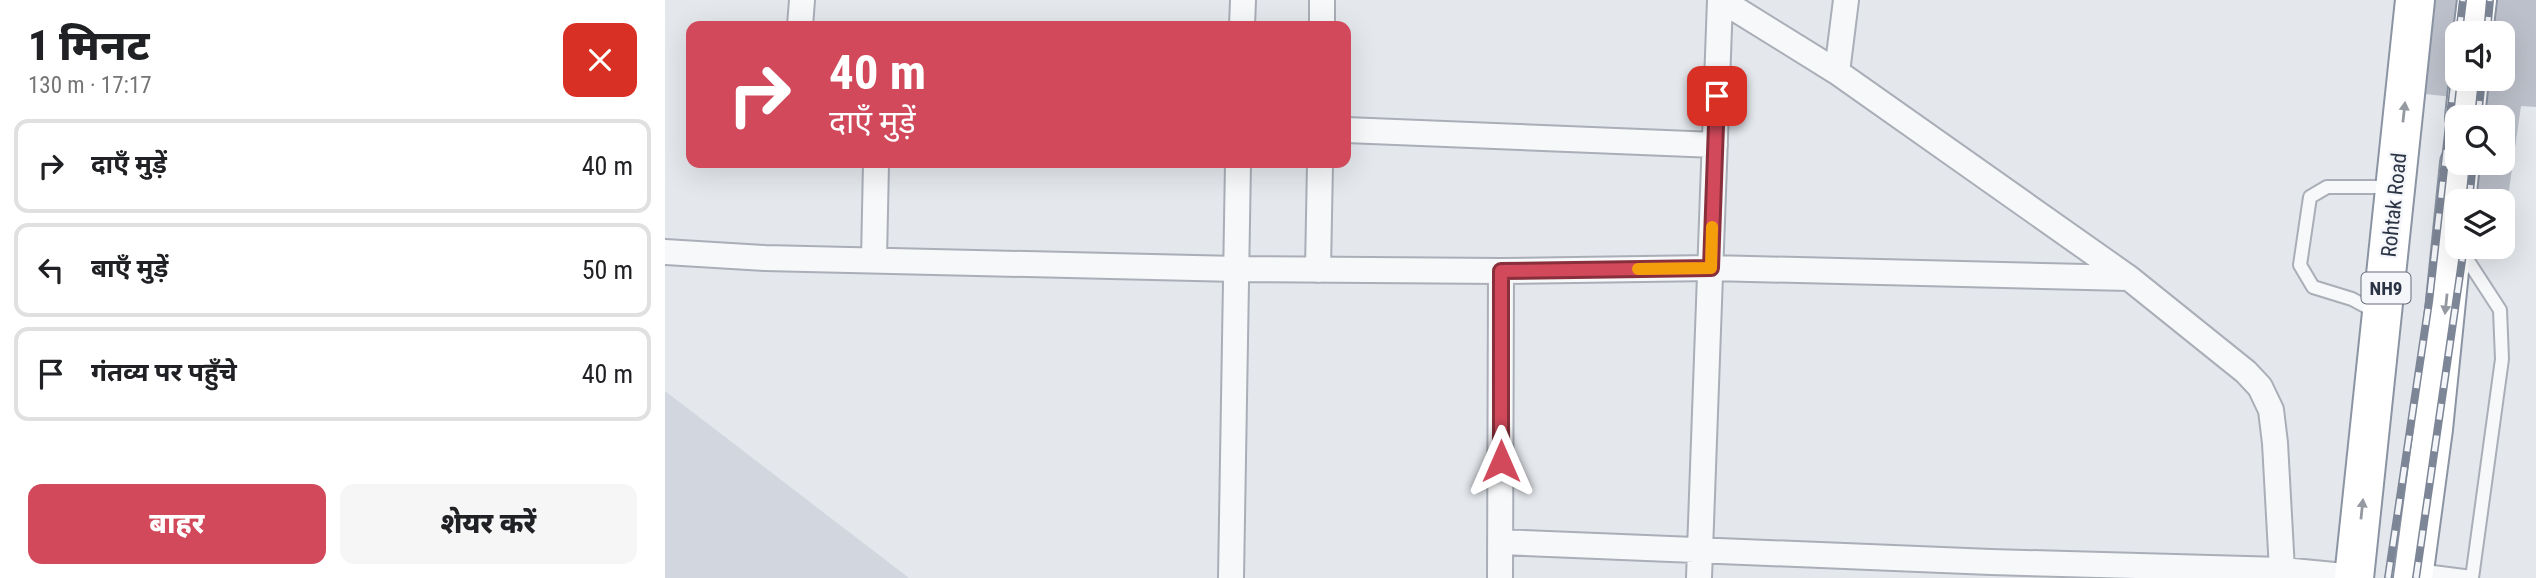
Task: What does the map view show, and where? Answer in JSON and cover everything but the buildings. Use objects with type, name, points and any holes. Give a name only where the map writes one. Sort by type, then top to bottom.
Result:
[{"type":"highway","name":"Rohtak Road","points":[[2355,577],[2415,0]]},
{"type":"highway","points":[[2474,21],[2477,0]]},
{"type":"highway","points":[[2414,574],[2454,259]]},
{"type":"street","points":[[800,21],[802,0]]},
{"type":"street","points":[[1242,21],[1243,0]]},
{"type":"street","points":[[1322,0],[1322,21]]},
{"type":"street","points":[[1699,578],[1721,0],[1745,7],[2129,278],[2246,372],[2260,387],[2271,410],[2276,443],[2282,570]]},
{"type":"street","points":[[1837,72],[1846,0]]},
{"type":"street","points":[[1351,130],[1715,145]]},
{"type":"street","points":[[874,260],[876,168]]},
{"type":"street","points":[[1231,578],[1238,168]]},
{"type":"street","points":[[1318,270],[1320,168]]},
{"type":"street","points":[[665,253],[765,258],[1237,269],[1501,271],[1711,268],[2129,278]]},
{"type":"street","points":[[1500,578],[1501,271]]},
{"type":"street","points":[[1501,542],[1700,550],[1991,570],[2282,570],[2355,577]]},
{"type":"lane","points":[[2383,316],[2352,299],[2313,287],[2300,265],[2310,197],[2326,187],[2396,187]]},
{"type":"lane","points":[[2414,574],[2472,578],[2502,359],[2500,310],[2467,259]]},
{"type":"shaded area","points":[[665,391],[909,578],[665,578]]},
{"type":"railway","points":[[2460,21],[2463,0]]},
{"type":"railway","points":[[2488,21],[2490,0]]},
{"type":"railway","points":[[2388,578],[2429,302],[2453,91]]},
{"type":"railway","points":[[2479,105],[2481,91]]},
{"type":"railway","points":[[2470,189],[2472,175]]},
{"type":"railway","points":[[2416,578],[2462,259]]},
{"type":"slow traffic","points":[[1638,269],[1711,268],[1712,227]]},
{"type":"route","points":[[1501,461],[1501,271],[1711,268],[1717,96]]}]
